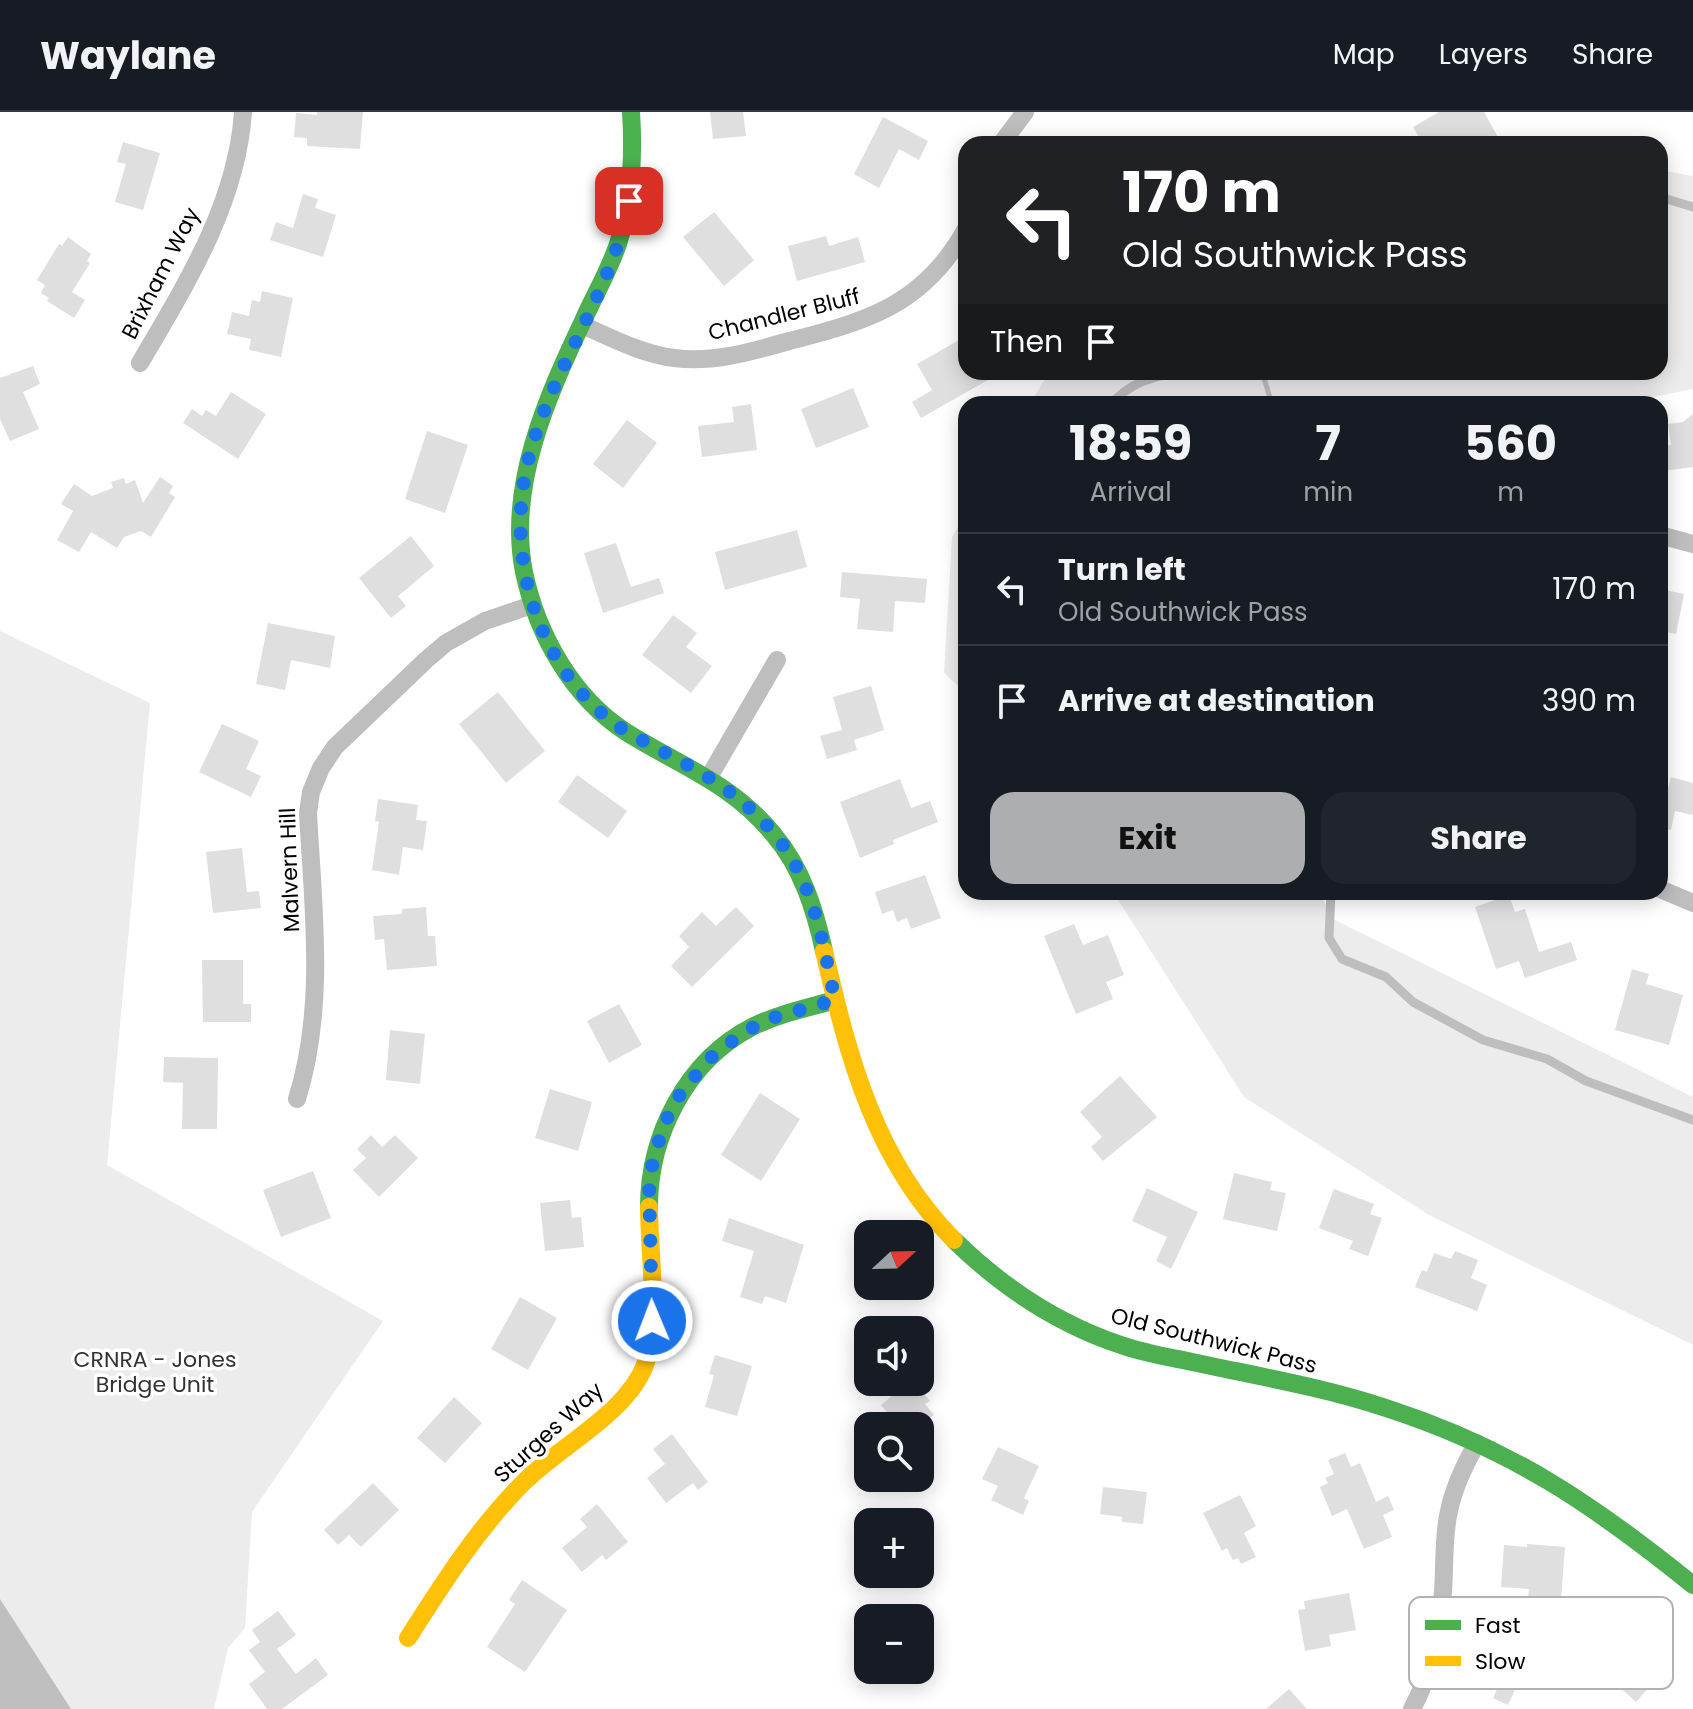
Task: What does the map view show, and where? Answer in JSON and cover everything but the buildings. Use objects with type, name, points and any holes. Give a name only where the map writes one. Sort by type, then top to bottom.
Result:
[{"type":"street","name":"Brixham Way","points":[[140,363],[208,240],[228,184],[243,112]]},
{"type":"street","name":"Old Southwick Pass","points":[[631,112],[634,148],[626,218],[617,247],[541,418],[525,473],[521,508],[524,575],[546,640],[566,673],[591,703],[618,726],[734,794],[780,841],[807,887],[819,923],[835,1000],[862,1095],[902,1176],[921,1203],[951,1237],[1016,1292],[1067,1323],[1122,1346],[1351,1397],[1412,1416],[1477,1443],[1531,1469],[1612,1520],[1693,1585]]},
{"type":"street","points":[[1007,136],[1025,112]]},
{"type":"street","name":"Chandler Bluff","points":[[582,325],[648,353],[675,359],[702,360],[741,354],[848,326],[880,314],[920,288],[937,272],[958,244]]},
{"type":"street","points":[[1668,537],[1693,544]]},
{"type":"street","name":"Malvern Hill","points":[[297,1099],[303,1080],[316,994],[308,813],[311,792],[321,768],[335,747],[446,643],[485,621],[532,605]]},
{"type":"street","points":[[709,777],[777,660]]},
{"type":"street","points":[[1668,892],[1693,903]]},
{"type":"street","name":"Sturges Way","points":[[408,1638],[460,1556],[488,1520],[545,1462],[610,1412],[643,1371],[649,1355],[652,1321],[649,1177],[663,1126],[679,1096],[709,1059],[743,1033],[769,1019],[835,1000]]},
{"type":"street","points":[[1441,1597],[1449,1508],[1461,1473],[1477,1443]]},
{"type":"street","points":[[1412,1709],[1420,1689]]},
{"type":"lane","points":[[1668,199],[1693,207]]},
{"type":"lane","points":[[1119,396],[1136,383],[1147,380]]},
{"type":"lane","points":[[1331,900],[1329,938],[1342,959],[1386,977],[1413,1002],[1483,1040],[1547,1059],[1586,1081],[1693,1120]]},
{"type":"green space","points":[[1668,171],[1693,176],[1693,389],[1658,396],[1035,396],[1044,380],[1668,380]]},
{"type":"green space","points":[[958,527],[958,686],[944,673],[952,537]]},
{"type":"green space","name":"CRNRA - Jones Bridge Unit","points":[[0,631],[150,703],[107,1165],[383,1321],[252,1512],[245,1628],[228,1648],[214,1709],[48,1709],[0,1623]]},
{"type":"green space","points":[[1118,900],[1323,900],[1333,919],[1693,1097],[1693,1345],[1429,1215],[1244,1097]]},
{"type":"shaded area","points":[[0,1599],[71,1709],[0,1709]]},
{"type":"waterway","points":[[1264,380],[1270,396]]},
{"type":"traffic: fast","points":[[631,112],[630,179],[618,244],[556,380],[526,475],[520,540],[524,572],[548,641],[573,682],[589,701],[626,732],[741,802],[774,835],[792,861],[806,890],[824,951]]},
{"type":"traffic: fast","points":[[649,1207],[651,1180],[664,1128],[690,1080],[708,1059],[752,1027],[835,1000]]},
{"type":"traffic: fast","points":[[954,1240],[991,1273],[1032,1302],[1075,1326],[1121,1345],[1338,1394],[1431,1424],[1472,1441],[1585,1504],[1693,1585]]},
{"type":"traffic: slow","points":[[824,951],[855,1068],[884,1142],[927,1209],[954,1240]]},
{"type":"traffic: slow","points":[[408,1638],[462,1557],[507,1500],[539,1469],[608,1414],[636,1382],[645,1365],[652,1329],[649,1207]]},
{"type":"route","points":[[629,201],[617,247],[541,418],[525,473],[521,508],[524,575],[546,640],[566,673],[591,703],[618,726],[734,794],[780,841],[807,887],[820,926],[835,1000],[769,1019],[743,1033],[709,1059],[679,1096],[663,1126],[649,1177],[652,1321]]}]
